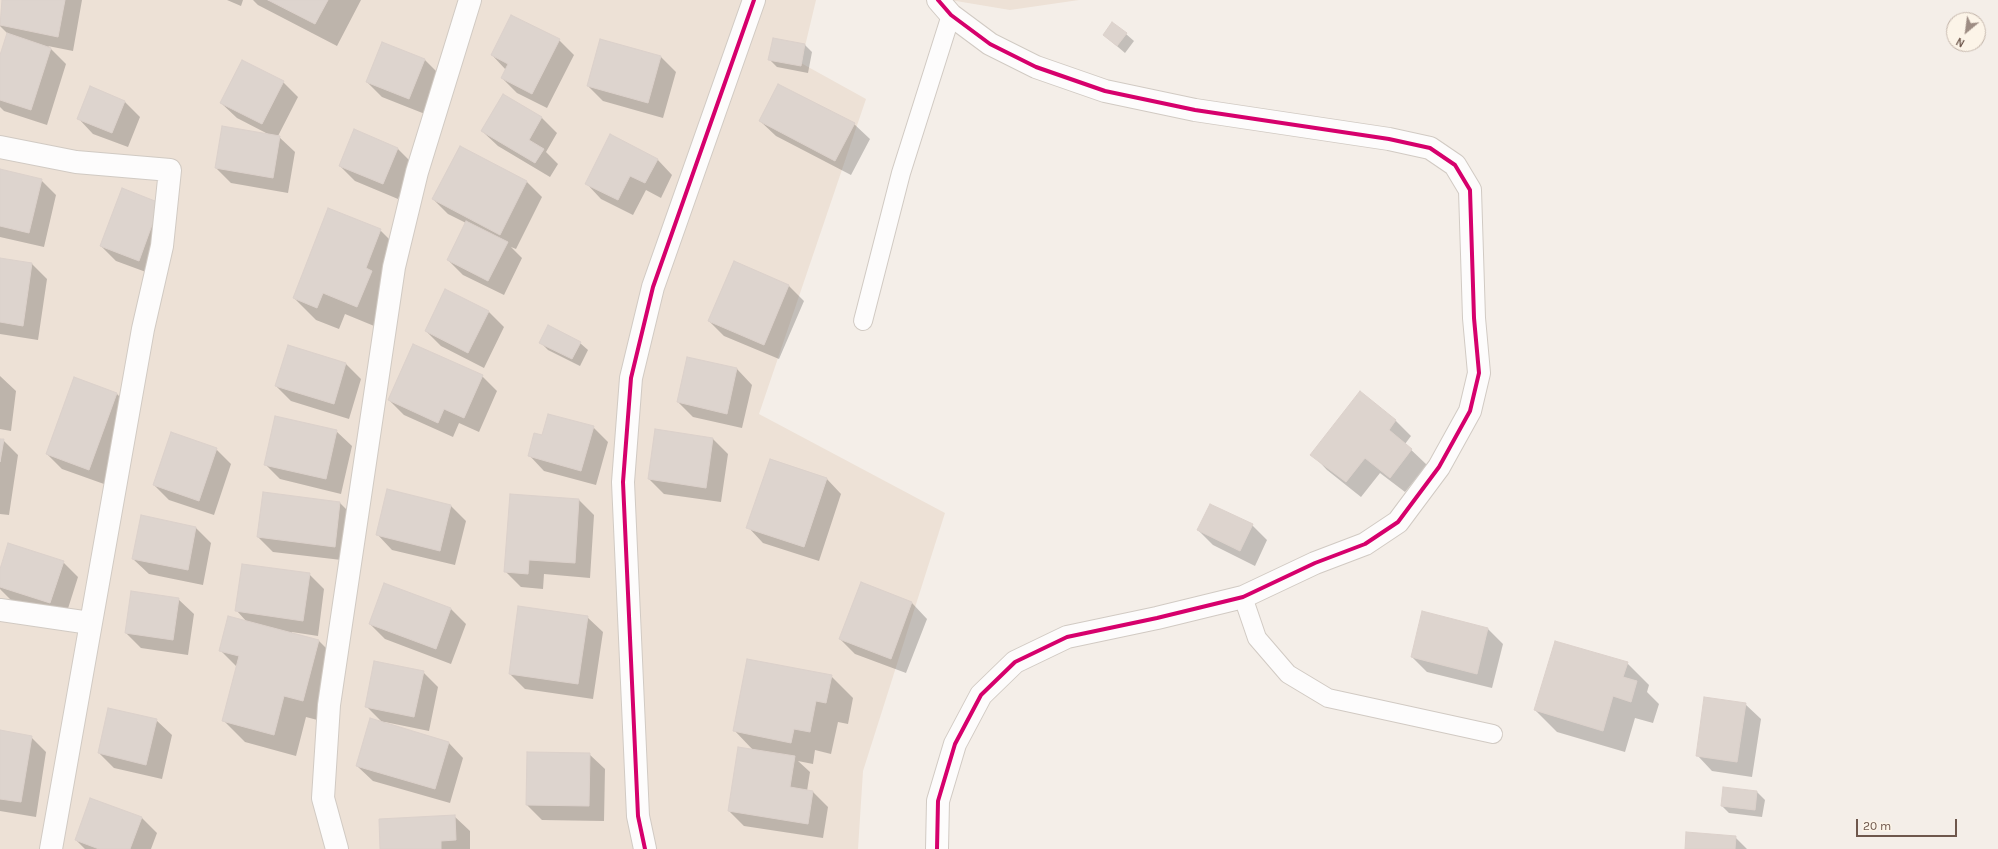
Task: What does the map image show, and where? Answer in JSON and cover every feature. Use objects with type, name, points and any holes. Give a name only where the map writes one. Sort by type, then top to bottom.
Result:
[{"type":"street","points":[[337,849],[323,798],[329,705],[394,267],[417,172],[470,0]]},
{"type":"street","points":[[645,849],[638,816],[623,482],[631,378],[653,287],[754,0]]},
{"type":"street","points":[[937,849],[938,801],[955,744],[981,695],[1015,662],[1067,637],[1157,618],[1242,597],[1315,563],[1365,544],[1398,522],[1439,467],[1470,411],[1479,373],[1474,318],[1470,190],[1455,165],[1430,148],[1388,139],[1195,110],[1105,91],[1029,64],[990,44],[945,7]]},
{"type":"street","points":[[0,147],[76,162],[170,170],[162,246],[143,329],[51,849]]},
{"type":"street","points":[[0,610],[90,623]]},
{"type":"lane","points":[[863,321],[945,7]]},
{"type":"lane","points":[[1242,597],[1257,638],[1262,644],[1288,674],[1328,698],[1493,734]]},
{"type":"shaded area","points":[[0,0],[816,0],[801,63],[866,99],[759,414],[945,513],[863,771],[858,849],[0,849]]},
{"type":"shaded area","points":[[950,0],[1079,0],[1010,10]]},
{"type":"building","points":[[2,0],[65,0],[58,37],[0,25]]},
{"type":"building","points":[[268,0],[328,0],[315,24]]},
{"type":"building","points":[[511,15],[560,39],[532,94],[501,78],[508,64],[491,55]]},
{"type":"building","points":[[1112,22],[1127,33],[1117,46],[1103,35]]},
{"type":"building","points":[[7,33],[51,48],[31,110],[0,100],[0,55]]},
{"type":"building","points":[[773,38],[805,44],[801,66],[768,60]]},
{"type":"building","points":[[600,39],[661,56],[648,103],[587,86]]},
{"type":"building","points":[[382,42],[425,59],[409,99],[366,82]]},
{"type":"building","points":[[242,60],[284,81],[262,124],[220,103]]},
{"type":"building","points":[[778,84],[855,123],[835,161],[759,121]]},
{"type":"building","points":[[90,86],[125,101],[112,133],[77,119]]},
{"type":"building","points":[[503,94],[542,117],[529,140],[544,149],[535,163],[481,131]]},
{"type":"building","points":[[222,126],[280,136],[273,178],[215,168]]},
{"type":"building","points":[[354,129],[398,148],[383,184],[339,166]]},
{"type":"building","points":[[610,134],[658,159],[645,183],[630,176],[618,200],[585,184]]},
{"type":"building","points":[[460,146],[527,181],[500,235],[432,199]]},
{"type":"building","points":[[0,169],[42,179],[29,233],[0,226]]},
{"type":"building","points":[[122,188],[160,203],[139,261],[100,246]]},
{"type":"building","points":[[328,208],[381,229],[366,268],[372,271],[357,307],[323,293],[317,308],[293,298]]},
{"type":"building","points":[[466,221],[508,242],[488,281],[447,260]]},
{"type":"building","points":[[0,258],[32,263],[23,326],[0,322]]},
{"type":"building","points":[[734,261],[789,285],[764,345],[708,321]]},
{"type":"building","points":[[445,289],[489,311],[468,353],[425,331]]},
{"type":"building","points":[[548,325],[581,342],[572,359],[539,343]]},
{"type":"building","points":[[413,344],[483,375],[464,418],[444,409],[438,423],[388,400]]},
{"type":"building","points":[[288,345],[346,363],[334,404],[275,386]]},
{"type":"building","points":[[687,357],[737,368],[727,414],[677,402]]},
{"type":"building","points":[[74,377],[117,393],[89,470],[46,454]]},
{"type":"building","points":[[1360,391],[1396,420],[1389,430],[1412,449],[1390,478],[1365,458],[1346,482],[1310,455]]},
{"type":"building","points":[[548,414],[594,426],[581,471],[528,456],[534,433],[542,435]]},
{"type":"building","points":[[275,416],[337,430],[326,479],[264,465]]},
{"type":"building","points":[[655,429],[713,438],[706,488],[648,479]]},
{"type":"building","points":[[171,432],[217,448],[199,501],[153,485]]},
{"type":"building","points":[[0,439],[4,439],[0,462]]},
{"type":"building","points":[[770,459],[827,478],[804,547],[746,528]]},
{"type":"building","points":[[387,489],[451,505],[440,551],[376,535]]},
{"type":"building","points":[[263,492],[340,502],[335,547],[257,537]]},
{"type":"building","points":[[510,494],[579,499],[575,563],[529,560],[528,574],[504,572]]},
{"type":"building","points":[[1210,504],[1253,524],[1240,551],[1197,530]]},
{"type":"building","points":[[141,515],[196,527],[188,570],[132,559]]},
{"type":"building","points":[[8,543],[64,561],[50,603],[0,587],[0,569]]},
{"type":"building","points":[[242,564],[310,573],[303,621],[235,611]]},
{"type":"building","points":[[861,582],[912,602],[891,659],[839,639]]},
{"type":"building","points":[[384,583],[451,608],[436,649],[369,624]]},
{"type":"building","points":[[131,591],[179,598],[173,640],[125,633]]},
{"type":"building","points":[[518,606],[588,616],[578,684],[509,674]]},
{"type":"building","points":[[1422,611],[1488,628],[1477,674],[1411,657]]},
{"type":"building","points":[[228,616],[319,640],[303,701],[284,696],[274,735],[222,721],[239,656],[219,651]]},
{"type":"building","points":[[1555,641],[1628,662],[1623,677],[1637,681],[1631,702],[1613,696],[1603,731],[1534,710]]},
{"type":"building","points":[[747,659],[832,675],[826,703],[816,701],[810,732],[794,729],[791,743],[733,731]]},
{"type":"building","points":[[374,661],[424,671],[414,717],[365,707]]},
{"type":"building","points":[[1704,697],[1746,703],[1737,762],[1696,756]]},
{"type":"building","points":[[108,708],[157,719],[146,765],[98,753]]},
{"type":"building","points":[[370,718],[449,742],[435,789],[356,766]]},
{"type":"building","points":[[0,730],[32,736],[21,802],[0,799]]},
{"type":"building","points":[[738,747],[795,756],[790,787],[813,791],[808,824],[728,811]]},
{"type":"building","points":[[527,752],[590,753],[589,806],[526,805]]},
{"type":"building","points":[[1723,787],[1757,791],[1755,810],[1721,806]]},
{"type":"building","points":[[90,798],[142,817],[130,849],[99,849],[75,840]]},
{"type":"building","points":[[455,815],[456,840],[441,841],[441,849],[380,849],[379,819]]},
{"type":"building","points":[[1686,832],[1736,836],[1735,849],[1685,849]]},
{"type":"cycle path","points":[[645,849],[638,816],[623,482],[631,378],[653,287],[754,0]]},
{"type":"cycle path","points":[[937,849],[938,801],[955,744],[981,695],[1015,662],[1067,637],[1157,618],[1243,597],[1315,563],[1365,544],[1398,522],[1439,467],[1470,411],[1479,373],[1474,318],[1470,190],[1455,165],[1430,148],[1389,139],[1195,110],[1105,91],[1036,67],[990,44],[951,15],[938,0]]}]
